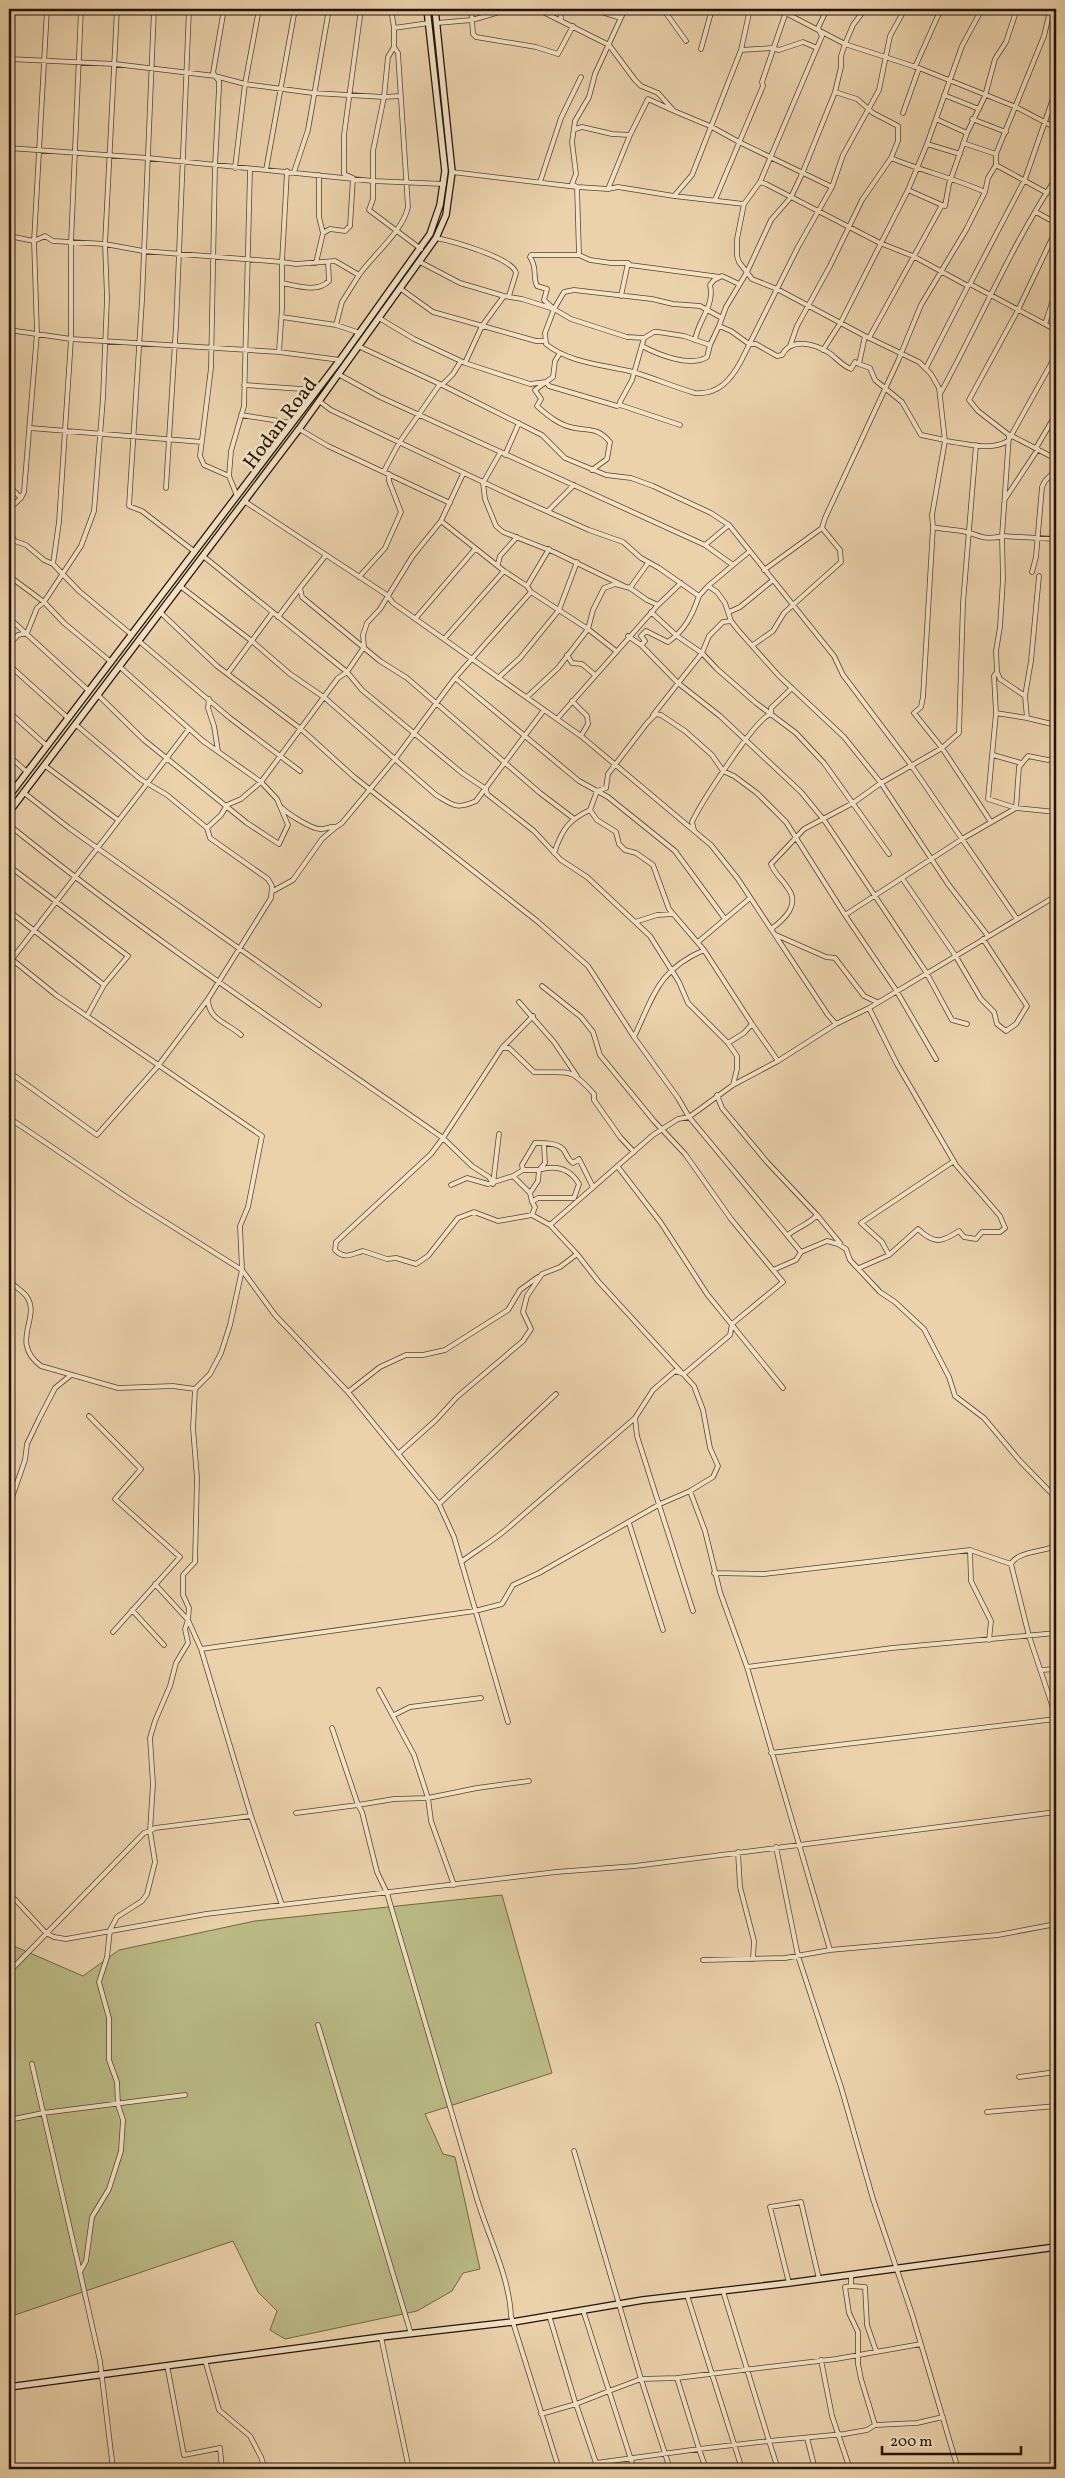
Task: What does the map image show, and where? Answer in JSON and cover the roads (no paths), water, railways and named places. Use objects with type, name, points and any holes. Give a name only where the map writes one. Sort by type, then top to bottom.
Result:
[{"type":"main road","name":"Hodan Road","points":[[9,796],[340,360],[421,249],[435,222],[444,184],[443,150],[427,9]]},
{"type":"main road","name":"Hodan Road","points":[[9,812],[11,805],[140,642],[243,501],[300,429],[436,238],[446,215],[452,172],[435,9]]},
{"type":"main road","points":[[9,2387],[382,2337],[513,2322],[620,2304],[790,2283],[1056,2246]]},
{"type":"street","points":[[9,88],[12,9]]},
{"type":"street","points":[[9,509],[21,498],[24,492],[30,428],[37,333],[34,241],[47,9]]},
{"type":"street","points":[[53,564],[59,522],[71,339],[71,243],[81,9]]},
{"type":"street","points":[[27,633],[36,608],[44,602],[80,546],[94,510],[106,341],[105,244],[111,156],[117,9]]},
{"type":"street","points":[[154,9],[139,342],[129,506],[142,510],[194,552]]},
{"type":"street","points":[[166,488],[175,346],[189,9]]},
{"type":"street","points":[[224,9],[213,73],[219,80],[219,88],[215,166],[212,349],[200,456],[204,465],[229,476]]},
{"type":"street","points":[[235,168],[245,84],[259,9]]},
{"type":"street","points":[[266,170],[295,9]]},
{"type":"street","points":[[294,172],[305,141],[329,9]]},
{"type":"street","points":[[353,178],[344,174],[343,155],[361,9]]},
{"type":"street","points":[[392,9],[394,47],[388,57],[384,97],[372,160],[373,200],[369,210],[421,249]]},
{"type":"street","points":[[471,9],[473,34],[476,37],[536,47],[558,54],[572,26]]},
{"type":"street","points":[[437,23],[472,20],[496,13],[500,9]]},
{"type":"street","points":[[537,9],[561,19],[609,45],[634,80],[641,86],[658,93],[676,112]]},
{"type":"street","points":[[560,9],[561,19]]},
{"type":"street","points":[[592,9],[621,18]]},
{"type":"street","points":[[578,187],[572,184],[576,174],[572,142],[575,121],[589,96],[593,79],[625,9]]},
{"type":"street","points":[[663,9],[686,40]]},
{"type":"street","points":[[701,49],[712,9]]},
{"type":"street","points":[[674,196],[692,174],[741,50],[750,9]]},
{"type":"street","points":[[778,9],[787,10],[845,44],[917,68],[1016,107],[1056,128]]},
{"type":"street","points":[[818,28],[827,9]]},
{"type":"street","points":[[642,346],[665,357],[699,360],[707,357],[726,307],[747,272],[771,220],[791,197],[802,174],[835,92],[845,44],[853,25],[865,9]]},
{"type":"street","points":[[401,289],[433,312],[536,341],[544,341],[551,349],[560,353],[634,373],[695,393],[711,392],[720,388],[735,372],[832,187],[843,155],[879,90],[890,36],[905,9]]},
{"type":"street","points":[[903,113],[917,68],[941,9]]},
{"type":"street","points":[[823,350],[840,322],[908,190],[927,144],[962,46],[982,9]]},
{"type":"street","points":[[869,338],[942,205],[945,206],[949,184],[953,178],[963,143],[972,119],[985,96],[996,59],[1006,42],[1017,9]]},
{"type":"street","points":[[715,200],[763,86],[762,82],[772,48],[787,10]]},
{"type":"street","points":[[764,570],[822,528],[917,318],[921,305],[942,272],[985,192],[988,178],[996,165],[996,154],[1044,36],[1051,11]]},
{"type":"street","points":[[394,28],[429,23]]},
{"type":"street","points":[[818,28],[822,36],[817,48],[760,182],[744,204],[737,239],[737,256],[752,279],[869,338],[912,357],[926,368],[936,383],[945,440],[932,515],[933,527],[923,697],[921,707],[914,713],[942,748],[991,822]]},
{"type":"street","points":[[741,50],[772,48],[779,50],[803,42],[817,48]]},
{"type":"street","points":[[336,324],[342,302],[373,256],[396,231],[408,207],[398,53],[394,47]]},
{"type":"street","points":[[10,59],[78,64],[115,64],[215,76],[245,84],[314,93],[384,97],[400,96]]},
{"type":"street","points":[[540,182],[562,118],[581,77]]},
{"type":"street","points":[[926,368],[1025,179],[1056,90]]},
{"type":"street","points":[[790,346],[797,326],[862,200],[891,158],[898,141],[898,126],[868,109],[857,99],[835,92]]},
{"type":"street","points":[[944,95],[979,109]]},
{"type":"street","points":[[608,189],[630,134],[648,99],[710,126],[802,174],[832,187]]},
{"type":"street","points":[[936,119],[967,133]]},
{"type":"street","points":[[972,119],[1006,132]]},
{"type":"street","points":[[575,129],[582,127],[608,134],[630,134]]},
{"type":"street","points":[[963,143],[996,154]]},
{"type":"street","points":[[927,144],[960,154]]},
{"type":"street","points":[[9,148],[148,158],[250,170],[287,171],[353,178],[373,182],[406,181],[444,184]]},
{"type":"street","points":[[891,158],[917,169],[953,178],[985,192]]},
{"type":"street","points":[[996,165],[1025,179],[1047,193]]},
{"type":"street","points":[[237,496],[229,476],[232,451],[244,406],[250,170]]},
{"type":"street","points":[[279,352],[287,171]]},
{"type":"street","points":[[452,172],[578,187],[608,189],[618,187],[744,204]]},
{"type":"street","points":[[316,263],[323,233],[318,217],[319,175]]},
{"type":"street","points":[[323,233],[330,229],[345,231],[350,226],[353,178]]},
{"type":"street","points":[[938,396],[992,296],[1013,250],[1056,178]]},
{"type":"street","points":[[760,182],[880,243],[913,256],[1056,330]]},
{"type":"street","points":[[578,187],[579,255]]},
{"type":"street","points":[[908,190],[942,205]]},
{"type":"street","points":[[1036,212],[1056,223]]},
{"type":"street","points":[[1025,696],[1000,678],[997,672],[996,651],[1000,627],[1003,579],[1002,536],[1008,441],[1010,435],[978,411],[969,400],[1018,310],[1056,230]]},
{"type":"street","points":[[9,236],[34,241],[44,236],[53,241],[105,244],[143,251],[247,260],[316,263],[335,261],[359,275]]},
{"type":"street","points":[[384,471],[399,443],[441,384],[454,374],[463,362],[482,326],[506,296],[516,273],[514,267],[505,261],[468,247],[436,238]]},
{"type":"street","points":[[710,345],[684,336],[654,332],[644,338],[627,337],[571,319],[554,309],[544,300],[547,289],[537,286],[535,281],[536,266],[530,257],[535,254],[579,255],[590,260],[628,263],[630,265],[720,277],[739,284]]},
{"type":"street","points":[[282,283],[317,288],[324,287],[329,281],[328,262]]},
{"type":"street","points":[[420,262],[460,283],[554,309]]},
{"type":"street","points":[[621,296],[628,263]]},
{"type":"street","points":[[695,340],[712,295],[710,285],[720,277]]},
{"type":"street","points":[[544,341],[554,309],[568,290],[700,306],[722,318]]},
{"type":"street","points":[[1045,324],[1056,291]]},
{"type":"street","points":[[282,317],[336,324],[360,333]]},
{"type":"street","points":[[379,318],[414,339],[463,362],[530,384],[546,382]]},
{"type":"street","points":[[719,326],[731,330],[749,344],[756,344],[777,356],[782,355],[786,348],[790,346],[806,343],[823,350],[846,367],[851,368],[855,362],[870,368],[875,380],[902,402],[921,435],[989,448],[999,446],[1008,441],[1012,436],[1056,356]]},
{"type":"street","points":[[9,330],[71,339],[279,352],[340,360]]},
{"type":"street","points":[[859,364],[865,336]]},
{"type":"street","points":[[620,405],[634,373],[644,338]]},
{"type":"street","points":[[358,346],[441,384],[542,435],[565,458],[592,470],[653,486],[703,509],[729,525],[834,656],[843,675],[910,765],[1016,919]]},
{"type":"street","points":[[560,353],[555,361],[553,377],[535,390],[541,399],[537,406],[551,418],[564,424],[602,432],[610,442],[606,459],[592,470]]},
{"type":"street","points":[[338,374],[380,397],[500,453],[705,545],[733,565]]},
{"type":"street","points":[[546,382],[549,386],[605,403],[620,405],[680,425]]},
{"type":"street","points":[[244,385],[317,390]]},
{"type":"street","points":[[319,401],[331,410],[463,474],[589,530],[623,542],[648,563],[659,568],[699,596]]},
{"type":"street","points":[[1005,499],[1056,414]]},
{"type":"street","points":[[241,415],[292,423]]},
{"type":"street","points":[[505,455],[519,423]]},
{"type":"street","points":[[30,428],[168,437],[202,442]]},
{"type":"street","points":[[300,429],[328,446],[450,503]]},
{"type":"street","points":[[1012,436],[1056,459]]},
{"type":"street","points":[[771,929],[789,914],[792,904],[790,889],[771,864],[804,828],[824,820],[853,803],[910,765],[942,748],[958,733],[963,603],[976,445]]},
{"type":"street","points":[[500,453],[483,483],[485,499],[496,526],[517,537],[577,562],[624,586]]},
{"type":"street","points":[[1032,572],[1042,487],[1056,470]]},
{"type":"street","points":[[359,577],[385,548],[401,512],[389,481],[390,474]]},
{"type":"street","points":[[207,828],[221,815],[227,805],[241,799],[261,782],[338,678],[347,672],[364,647],[364,629],[369,620],[380,609],[412,557],[441,521],[463,474]]},
{"type":"street","points":[[548,511],[574,485]]},
{"type":"street","points":[[9,486],[21,498]]},
{"type":"street","points":[[243,501],[387,596],[392,603],[581,736],[694,831],[726,862],[828,1015],[836,1024]]},
{"type":"street","points":[[441,521],[475,550],[498,564],[504,571],[527,586],[531,592],[588,629],[616,651]]},
{"type":"street","points":[[705,545],[729,525]]},
{"type":"street","points":[[933,527],[993,538],[1002,536],[1056,540]]},
{"type":"street","points":[[753,645],[773,631],[784,613],[841,562],[840,550],[822,528]]},
{"type":"street","points":[[9,532],[15,541],[53,564],[62,575],[132,635]]},
{"type":"street","points":[[498,564],[500,556],[517,537]]},
{"type":"street","points":[[527,586],[549,549]]},
{"type":"street","points":[[415,619],[475,550]]},
{"type":"street","points":[[641,646],[645,641],[641,636],[646,631],[668,642],[677,636],[687,624],[699,596],[708,586],[750,551]]},
{"type":"street","points":[[278,616],[326,555]]},
{"type":"street","points":[[203,556],[347,672],[362,690],[413,732],[486,789],[488,794],[534,831],[554,853],[581,872],[635,922],[655,942],[672,969],[688,1003],[728,1043],[738,1061],[732,1085]]},
{"type":"street","points":[[498,678],[520,658],[559,610],[577,562]]},
{"type":"street","points":[[630,588],[648,563]]},
{"type":"street","points":[[444,639],[504,571]]},
{"type":"street","points":[[9,576],[44,602],[64,623],[110,662]]},
{"type":"street","points":[[1027,718],[1025,696],[1031,661],[1039,576]]},
{"type":"street","points":[[729,612],[740,607],[773,580]]},
{"type":"street","points":[[557,719],[628,636],[681,583]]},
{"type":"street","points":[[527,697],[558,668],[588,629],[593,610],[604,588],[615,584],[624,586],[658,605]]},
{"type":"street","points":[[180,586],[253,642],[290,674],[325,698],[436,795],[454,806],[465,806],[476,801],[544,710]]},
{"type":"street","points":[[708,586],[717,592],[729,612],[731,621],[792,688],[844,737],[881,783],[931,859],[988,936]]},
{"type":"street","points":[[300,588],[302,597],[364,647],[407,678],[540,793],[573,818]]},
{"type":"street","points":[[9,1072],[97,1135],[158,1066],[208,999],[220,982],[220,976],[273,891],[293,880],[322,839],[336,827],[395,759],[413,732],[455,678],[474,659],[531,592]]},
{"type":"street","points":[[228,673],[253,642],[273,612]]},
{"type":"street","points":[[651,612],[677,636],[702,653],[716,669],[796,733],[824,763],[889,854]]},
{"type":"street","points":[[161,613],[217,666],[301,729],[370,789],[537,921],[588,966],[689,1117],[801,1252]]},
{"type":"street","points":[[9,618],[89,691]]},
{"type":"street","points":[[597,791],[606,788],[608,774],[702,653],[709,636],[723,622],[731,621]]},
{"type":"street","points":[[9,645],[18,635],[27,633]]},
{"type":"street","points":[[628,636],[641,646],[678,683],[705,703],[801,792],[824,820],[926,972],[952,1020],[966,1024]]},
{"type":"street","points":[[140,642],[300,771]]},
{"type":"street","points":[[567,655],[572,663],[582,664],[596,675]]},
{"type":"street","points":[[9,665],[68,718]]},
{"type":"street","points":[[120,667],[189,729],[261,782],[283,810],[310,827],[321,830],[332,826],[336,827]]},
{"type":"street","points":[[997,672],[994,676],[996,713],[988,799],[1016,808],[1056,812]]},
{"type":"street","points":[[455,678],[527,735],[579,781],[608,796],[680,856],[725,919]]},
{"type":"street","points":[[771,714],[771,708],[792,688]]},
{"type":"street","points":[[98,695],[144,740],[247,822],[279,844],[288,825],[281,806]]},
{"type":"street","points":[[209,699],[208,708],[214,726],[218,751]]},
{"type":"street","points":[[572,702],[587,716],[588,724],[581,736]]},
{"type":"street","points":[[9,712],[47,746]]},
{"type":"street","points":[[996,713],[1056,725]]},
{"type":"street","points":[[652,717],[656,714],[661,715],[685,731],[712,755],[723,771],[746,784],[772,806],[896,990],[936,1059]]},
{"type":"street","points":[[694,831],[692,822],[698,809],[723,771],[766,715],[771,714]]},
{"type":"street","points":[[75,724],[147,783],[168,795],[207,828],[210,838],[268,879],[273,891]]},
{"type":"street","points":[[80,2272],[86,2261],[92,2217],[109,2189],[121,2151],[123,2120],[118,2104],[117,2082],[109,2060],[109,2018],[99,1982],[107,1957],[110,1930],[116,1917],[142,1901],[147,1894],[155,1862],[150,1831],[153,1784],[150,1738],[170,1686],[176,1662],[188,1643],[185,1629],[189,1608],[183,1595],[183,1575],[195,1562],[197,1478],[193,1428],[194,1389],[210,1374],[221,1354],[230,1325],[242,1270],[240,1226],[248,1207],[262,1136],[56,995],[10,960],[189,729]]},
{"type":"street","points":[[993,755],[1021,763]]},
{"type":"street","points":[[9,756],[27,772]]},
{"type":"street","points":[[1016,808],[1021,763],[1028,756],[1048,760],[1056,757]]},
{"type":"street","points":[[44,765],[118,820]]},
{"type":"street","points":[[554,853],[560,836],[573,818],[590,810],[597,791]]},
{"type":"street","points":[[23,792],[97,848],[319,1005]]},
{"type":"street","points":[[845,915],[962,839],[1016,808]]},
{"type":"street","points":[[590,810],[597,820],[616,832],[619,844],[625,850],[636,853],[653,865],[673,914],[704,950],[778,1060]]},
{"type":"street","points":[[9,825],[75,878],[444,1138],[472,1166],[489,1177],[493,1184]]},
{"type":"street","points":[[9,866],[128,956],[104,985],[87,1016]]},
{"type":"street","points":[[902,878],[982,998],[994,1012],[997,1024],[1006,1031],[1016,1024],[1027,1006],[983,939]]},
{"type":"street","points":[[550,1225],[634,1152],[678,1119],[689,1117],[732,1085],[778,1060],[836,1024],[869,1008],[926,972],[1056,896]]},
{"type":"street","points":[[698,942],[750,898]]},
{"type":"street","points":[[9,911],[104,985]]},
{"type":"street","points":[[635,922],[673,914]]},
{"type":"street","points":[[775,935],[826,957],[834,958],[864,996],[877,1002]]},
{"type":"street","points":[[634,1037],[658,985],[683,960],[704,950]]},
{"type":"street","points":[[542,986],[581,1017],[593,1032],[600,1055],[685,1154],[731,1219],[783,1282],[748,1308],[732,1324],[730,1335],[684,1374]]},
{"type":"street","points":[[208,999],[210,1011],[215,1017],[241,1035]]},
{"type":"street","points":[[520,1002],[533,1016],[577,1076],[594,1094],[594,1100],[620,1137],[634,1152]]},
{"type":"street","points":[[858,1268],[889,1255],[918,1230],[926,1237],[937,1241],[944,1241],[959,1231],[964,1237],[976,1239],[982,1232],[1000,1232],[1005,1228],[1000,1216],[954,1161],[897,1064],[869,1008]]},
{"type":"street","points":[[201,1650],[475,1611],[502,1604],[513,1585],[539,1573],[660,1504],[690,1491],[713,1477],[718,1466],[710,1448],[700,1402],[694,1386],[598,1281],[577,1254],[550,1225],[532,1215],[498,1221],[474,1212],[458,1218],[428,1256],[416,1264],[410,1264],[396,1258],[387,1259],[363,1251],[347,1257],[341,1256],[335,1250],[336,1242],[420,1165],[444,1138],[502,1048],[533,1016]]},
{"type":"street","points":[[728,1043],[744,1033],[752,1024]]},
{"type":"street","points":[[502,1048],[509,1048],[534,1072],[561,1071],[577,1076]]},
{"type":"street","points":[[717,1095],[722,1108],[767,1162],[817,1215],[846,1250],[850,1260],[880,1292],[895,1302],[924,1329],[949,1378],[955,1396],[984,1418],[1020,1461],[1056,1498]]},
{"type":"street","points":[[9,1118],[132,1201],[242,1270],[276,1315],[348,1392],[439,1504],[454,1537],[508,1722]]},
{"type":"street","points":[[493,1184],[499,1134]]},
{"type":"street","points":[[522,1170],[522,1165],[535,1143],[552,1144],[562,1148],[568,1160],[573,1162],[579,1159],[593,1187]]},
{"type":"street","points":[[530,1193],[538,1181],[545,1163],[544,1145]]},
{"type":"street","points":[[889,1255],[882,1242],[861,1223],[954,1161]]},
{"type":"street","points":[[618,1167],[661,1223],[707,1294],[783,1388]]},
{"type":"street","points":[[451,1185],[467,1178],[478,1183],[493,1184],[522,1170],[565,1169],[575,1176],[579,1184],[574,1198]]},
{"type":"street","points":[[513,1176],[530,1193],[535,1207],[532,1215]]},
{"type":"street","points":[[532,1202],[538,1198],[553,1196],[580,1200]]},
{"type":"street","points":[[788,1235],[803,1224],[814,1220],[817,1215]]},
{"type":"street","points":[[774,1270],[796,1260],[801,1252],[827,1241],[838,1244],[846,1250]]},
{"type":"street","points":[[348,1392],[380,1367],[406,1355],[423,1355],[446,1350],[508,1310],[520,1290],[542,1274],[560,1267],[577,1254]]},
{"type":"street","points":[[398,1454],[436,1420],[464,1391],[523,1341],[531,1329],[523,1312],[523,1306],[542,1274]]},
{"type":"street","points":[[9,1281],[26,1296],[30,1304],[30,1315],[26,1330],[27,1348],[33,1360],[41,1366],[118,1388],[173,1386],[194,1389]]},
{"type":"street","points":[[461,1562],[508,1528],[635,1418],[653,1390],[675,1371],[684,1374]]},
{"type":"street","points":[[9,1506],[25,1460],[27,1444],[55,1388],[72,1375]]},
{"type":"street","points":[[439,1504],[556,1394]]},
{"type":"street","points":[[89,1416],[141,1469],[115,1499],[180,1557],[113,1632]]},
{"type":"street","points":[[635,1418],[637,1436],[693,1611]]},
{"type":"street","points":[[690,1491],[705,1530],[714,1573],[747,1667],[771,1753],[801,1844],[830,1950]]},
{"type":"street","points":[[629,1523],[663,1630]]},
{"type":"street","points":[[771,1753],[1056,1718],[1054,1703],[1029,1636],[1011,1564],[1014,1559],[1022,1555],[1043,1552],[1056,1546]]},
{"type":"street","points":[[714,1573],[764,1574],[970,1550],[1011,1564]]},
{"type":"street","points":[[970,1550],[971,1581],[991,1621],[989,1640]]},
{"type":"street","points":[[156,1584],[188,1620],[201,1650],[251,1816],[282,1905]]},
{"type":"street","points":[[132,1610],[164,1645]]},
{"type":"street","points":[[747,1667],[892,1648],[1056,1633]]},
{"type":"street","points":[[1041,1670],[1056,1669]]},
{"type":"street","points":[[379,1690],[414,1755],[428,1798],[431,1821],[454,1885]]},
{"type":"street","points":[[394,1715],[410,1707],[481,1698]]},
{"type":"street","points":[[332,1728],[358,1805],[377,1872],[387,1894],[475,2194],[503,2273],[513,2322],[559,2469]]},
{"type":"street","points":[[296,1813],[394,1799],[428,1798],[477,1788],[529,1781]]},
{"type":"street","points":[[9,1893],[46,1933],[54,1937],[66,1938],[206,1914],[738,1852],[1056,1812]]},
{"type":"street","points":[[9,1972],[144,1833],[155,1828],[251,1816]]},
{"type":"street","points":[[776,1847],[798,1956],[841,2087],[873,2199],[898,2268],[958,2469]]},
{"type":"street","points":[[738,1852],[740,1887],[754,1941],[752,1960]]},
{"type":"street","points":[[702,1960],[752,1960],[798,1956],[830,1950],[998,1935],[1056,1924]]},
{"type":"street","points":[[318,2025],[412,2334]]},
{"type":"street","points":[[32,2064],[80,2272],[93,2320],[113,2469]]},
{"type":"street","points":[[1019,2077],[1056,2072]]},
{"type":"street","points":[[9,2120],[43,2113],[186,2095]]},
{"type":"street","points":[[987,2112],[1056,2106]]},
{"type":"street","points":[[574,2151],[641,2379],[670,2469]]},
{"type":"street","points":[[790,2283],[770,2208],[801,2202],[819,2279]]},
{"type":"street","points":[[851,2274],[851,2286]]},
{"type":"street","points":[[875,2425],[861,2379],[858,2332],[849,2313],[845,2287],[864,2288],[867,2325],[876,2351]]},
{"type":"street","points":[[724,2291],[778,2469]]},
{"type":"street","points":[[687,2295],[742,2469]]},
{"type":"street","points":[[583,2310],[634,2469]]},
{"type":"street","points":[[549,2315],[597,2469]]},
{"type":"street","points":[[382,2337],[409,2469]]},
{"type":"street","points":[[541,2414],[576,2404],[641,2379],[677,2378],[711,2374],[821,2360],[921,2344]]},
{"type":"street","points":[[205,2360],[219,2410],[250,2436],[265,2469]]},
{"type":"street","points":[[821,2360],[832,2416],[850,2469]]},
{"type":"street","points":[[166,2365],[184,2455],[220,2448],[222,2469]]},
{"type":"street","points":[[677,2378],[706,2469]]},
{"type":"street","points":[[576,2404],[596,2464],[699,2449],[839,2434],[867,2430],[875,2425],[917,2423],[942,2417]]},
{"type":"street","points":[[807,2438],[815,2469]]}]
